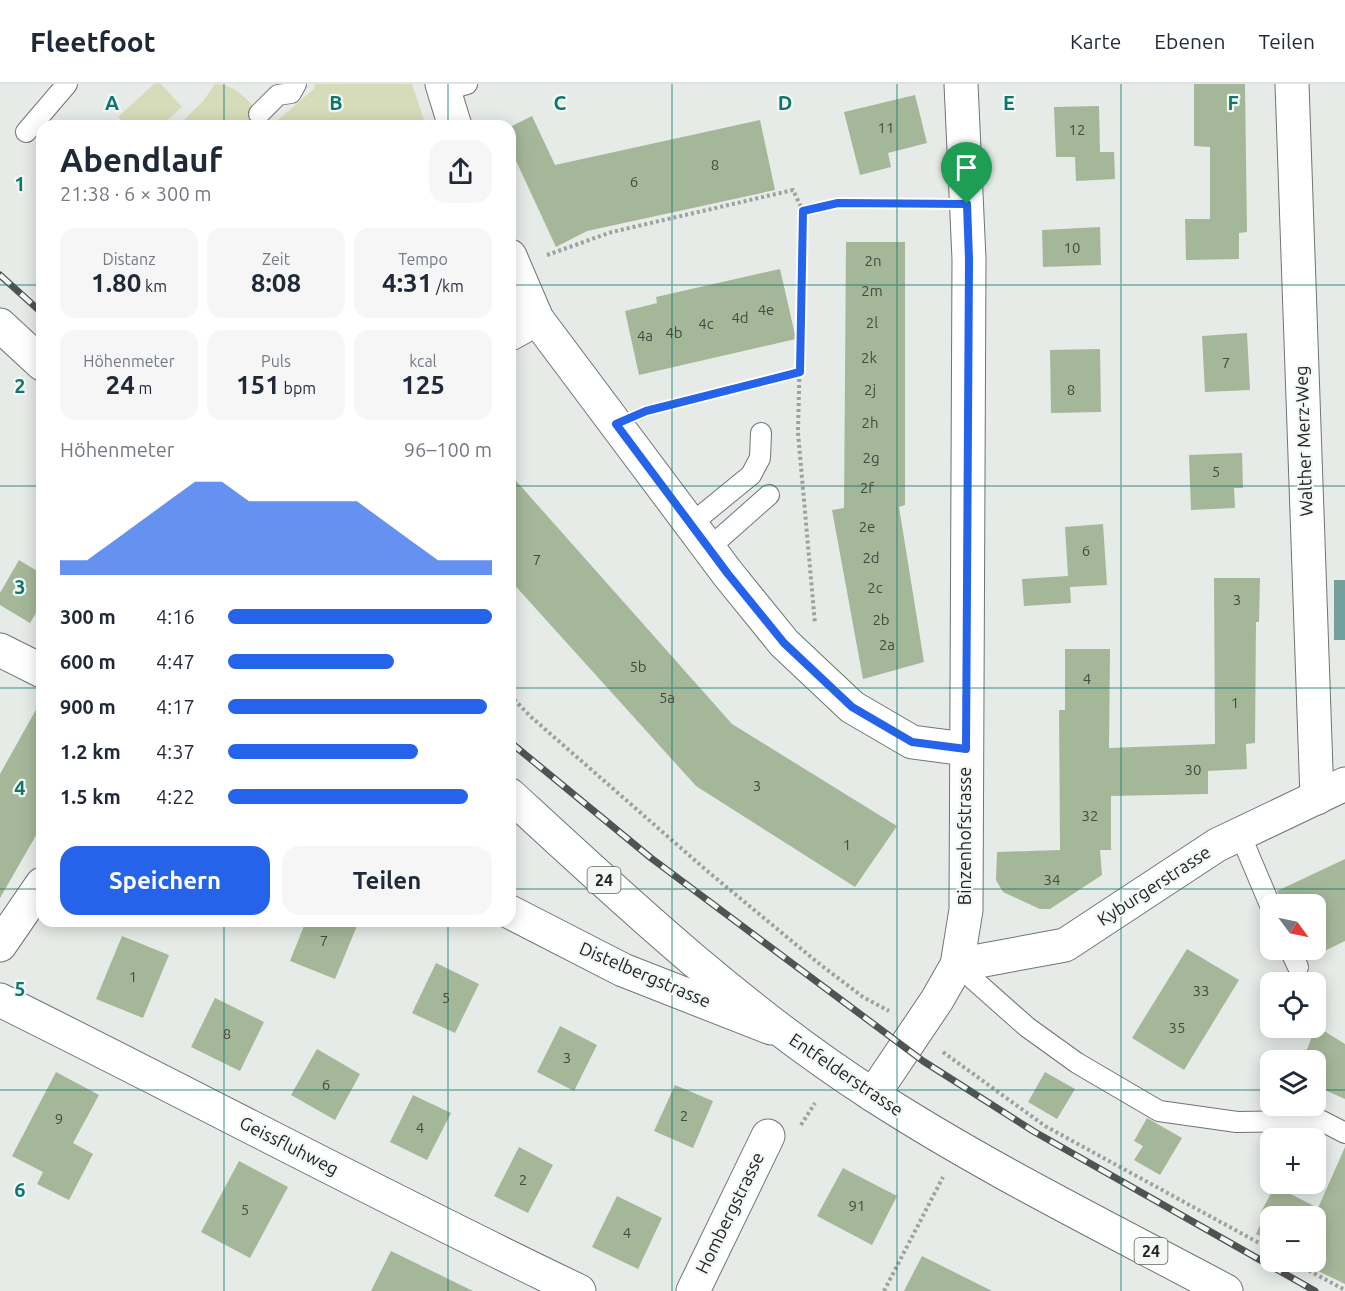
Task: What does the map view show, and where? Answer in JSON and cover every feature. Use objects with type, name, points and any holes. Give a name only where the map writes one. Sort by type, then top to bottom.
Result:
[{"type":"street","name":"Binzenhofstrasse","points":[[873,1095],[957,965],[966,910],[969,283],[961,84]]},
{"type":"street","name":"Walther Merz-Weg","points":[[1292,84],[1331,791]]},
{"type":"street","points":[[451,86],[454,120]]},
{"type":"street","points":[[516,283],[524,326],[616,424],[784,643],[802,657],[852,707],[912,742],[966,749]]},
{"type":"street","points":[[0,326],[36,359]]},
{"type":"street","points":[[0,651],[36,668]]},
{"type":"street","name":"Kyburgerstrasse","points":[[957,965],[1065,945],[1217,845],[1331,791]]},
{"type":"street","name":"Entfelderstrasse","points":[[516,800],[665,934],[784,1032],[873,1095],[1028,1185],[1226,1291]]},
{"type":"street","points":[[0,944],[36,893]]},
{"type":"street","name":"Distelbergstrasse","points":[[516,915],[623,970],[784,1032]]},
{"type":"street","name":"Geissfluhweg","points":[[0,1000],[158,1078],[433,1221],[579,1291]]},
{"type":"street","name":"Hombergstrasse","points":[[693,1291],[768,1136]]},
{"type":"lane","points":[[36,120],[67,84]]},
{"type":"lane","points":[[259,114],[278,95],[291,93],[296,84]]},
{"type":"lane","points":[[26,132],[36,120]]},
{"type":"lane","points":[[700,536],[751,475],[760,458],[761,433]]},
{"type":"lane","points":[[700,536],[769,495]]},
{"type":"lane","points":[[1240,834],[1266,894]]},
{"type":"lane","points":[[957,965],[1027,1027],[1077,1064],[1159,1111],[1237,1122],[1322,1121],[1345,1133]]},
{"type":"path","points":[[516,260],[612,232],[793,190],[803,211],[798,433],[817,647],[802,657]]},
{"type":"path","points":[[803,211],[838,203],[967,204]]},
{"type":"path","points":[[616,424],[646,411],[800,372]]},
{"type":"path","points":[[516,701],[706,870],[863,997],[881,1005],[917,1030],[1045,1126],[1260,1244]]},
{"type":"path","points":[[884,1291],[943,1177]]},
{"type":"path","points":[[1312,1272],[1345,1290]]},
{"type":"green space","points":[[154,84],[161,84],[182,107],[168,120],[121,120],[118,117]]},
{"type":"green space","points":[[215,84],[224,85],[239,93],[266,120],[184,120],[204,100]]},
{"type":"green space","points":[[315,84],[412,84],[424,120],[278,120],[314,89]]},
{"type":"water","points":[[1334,580],[1345,580],[1345,640],[1334,640]]},
{"type":"building","points":[[1194,84],[1245,84],[1247,232],[1239,233],[1239,259],[1186,260],[1185,219],[1210,219],[1210,147],[1194,146]]},
{"type":"building","points":[[915,95],[927,143],[888,153],[891,167],[860,175],[844,112]]},
{"type":"building","points":[[1099,106],[1100,152],[1114,152],[1115,179],[1076,181],[1075,157],[1056,157],[1054,107]]},
{"type":"building","points":[[532,116],[555,165],[760,120],[775,190],[587,231],[556,247],[516,161],[516,124]]},
{"type":"building","points":[[1100,227],[1101,265],[1043,267],[1042,230]]},
{"type":"building","points":[[846,242],[905,242],[905,505],[899,507],[924,662],[863,679],[832,510],[844,508]]},
{"type":"building","points":[[780,269],[796,339],[639,375],[625,311],[657,303],[656,297]]},
{"type":"building","points":[[1247,333],[1250,390],[1205,392],[1202,336]]},
{"type":"building","points":[[1100,349],[1101,412],[1051,413],[1050,350]]},
{"type":"building","points":[[1242,453],[1243,488],[1234,488],[1235,508],[1191,510],[1189,455]]},
{"type":"building","points":[[516,481],[732,724],[897,826],[855,887],[696,786],[516,587]]},
{"type":"building","points":[[1103,524],[1107,585],[1070,587],[1071,603],[1024,606],[1022,579],[1068,576],[1065,527]]},
{"type":"building","points":[[19,560],[36,570],[36,613],[30,623],[0,605],[0,593]]},
{"type":"building","points":[[1214,578],[1260,578],[1259,622],[1256,622],[1255,743],[1246,744],[1247,769],[1208,771],[1208,794],[1111,796],[1111,850],[1100,850],[1102,875],[1050,909],[1040,909],[1003,892],[996,880],[997,852],[1060,850],[1059,710],[1065,710],[1065,649],[1110,649],[1109,748],[1215,744]]},
{"type":"building","points":[[36,710],[36,835],[0,898],[0,774]]},
{"type":"building","points":[[1345,859],[1345,941],[1326,950],[1326,894],[1278,894],[1277,891]]},
{"type":"building","points":[[304,927],[357,927],[335,979],[290,961]]},
{"type":"building","points":[[122,936],[169,955],[143,1018],[96,999]]},
{"type":"building","points":[[1187,949],[1239,980],[1184,1070],[1132,1038]]},
{"type":"building","points":[[436,963],[479,984],[455,1033],[412,1013]]},
{"type":"building","points":[[215,998],[264,1022],[240,1071],[191,1047]]},
{"type":"building","points":[[560,1026],[597,1045],[574,1091],[537,1072]]},
{"type":"building","points":[[1326,1032],[1345,1044],[1345,1099],[1326,1090],[1326,1050],[1307,1050],[1311,1038],[1326,1038]]},
{"type":"building","points":[[317,1049],[360,1074],[335,1120],[291,1095]]},
{"type":"building","points":[[56,1072],[99,1095],[73,1143],[93,1154],[69,1200],[37,1184],[43,1172],[12,1156]]},
{"type":"building","points":[[1045,1072],[1075,1089],[1057,1119],[1028,1102]]},
{"type":"building","points":[[675,1085],[713,1101],[693,1148],[654,1131]]},
{"type":"building","points":[[413,1095],[451,1113],[427,1160],[390,1142]]},
{"type":"building","points":[[1147,1118],[1182,1138],[1160,1175],[1134,1160],[1143,1146],[1134,1141]]},
{"type":"building","points":[[519,1147],[553,1165],[528,1213],[494,1196]]},
{"type":"building","points":[[1345,1147],[1345,1284],[1320,1272],[1326,1272],[1326,1206],[1319,1206]]},
{"type":"building","points":[[239,1161],[288,1187],[250,1258],[201,1232]]},
{"type":"building","points":[[843,1168],[897,1196],[872,1245],[817,1216]]},
{"type":"building","points":[[1271,1194],[1291,1194],[1314,1206],[1264,1206]]},
{"type":"building","points":[[617,1196],[662,1218],[638,1269],[592,1247]]},
{"type":"building","points":[[391,1251],[473,1291],[371,1291]]},
{"type":"building","points":[[922,1256],[992,1291],[904,1291]]},
{"type":"railway","points":[[0,275],[36,308]]},
{"type":"railway","points":[[516,747],[651,858],[923,1061],[1033,1131],[1315,1291]]},
{"type":"route","points":[[838,203],[967,204],[969,259],[966,749],[912,742],[852,707],[802,657],[784,643],[728,574],[616,424],[646,411],[800,372],[803,211],[838,203]]}]
